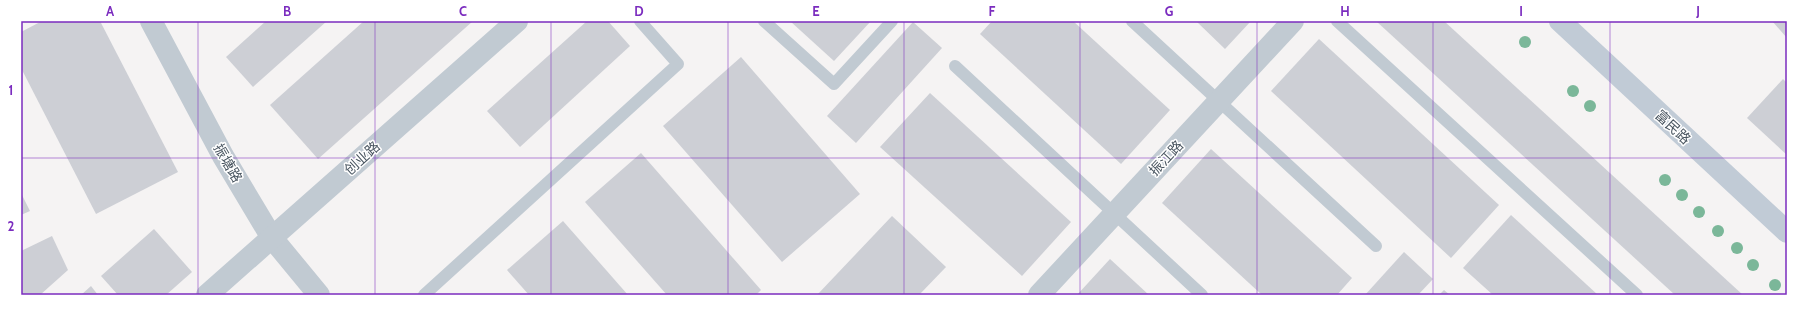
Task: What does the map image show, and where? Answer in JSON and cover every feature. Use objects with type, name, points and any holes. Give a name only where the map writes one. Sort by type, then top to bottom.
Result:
[{"type":"street","name":"振塘路","points":[[151,21],[223,156],[272,238],[319,295]]},
{"type":"street","name":"创业路","points":[[207,295],[517,21]]},
{"type":"street","name":"振江路","points":[[1039,295],[1293,21]]},
{"type":"street","name":"富民路","points":[[1560,21],[1787,232]]},
{"type":"lane","points":[[424,295],[678,64],[640,21]]},
{"type":"lane","points":[[764,21],[834,84],[892,21]]},
{"type":"lane","points":[[1132,21],[1376,246]]},
{"type":"lane","points":[[1337,21],[1636,295]]},
{"type":"lane","points":[[955,66],[1202,295]]},
{"type":"building","points":[[42,21],[100,21],[178,172],[96,214],[21,68],[21,32]]},
{"type":"building","points":[[266,21],[327,21],[253,87],[226,57]]},
{"type":"building","points":[[364,21],[473,21],[318,159],[270,105]]},
{"type":"building","points":[[587,21],[608,21],[630,46],[520,147],[487,111]]},
{"type":"building","points":[[790,21],[871,21],[834,61]]},
{"type":"building","points":[[992,21],[1073,21],[1170,110],[1121,164],[980,34]]},
{"type":"building","points":[[1196,21],[1251,21],[1225,49]]},
{"type":"building","points":[[1376,21],[1444,21],[1743,295],[1675,295]]},
{"type":"building","points":[[1772,21],[1787,21],[1787,38]]},
{"type":"building","points":[[913,22],[942,48],[856,143],[827,116]]},
{"type":"building","points":[[1319,39],[1499,205],[1451,258],[1271,91]]},
{"type":"building","points":[[741,57],[860,194],[782,262],[663,126]]},
{"type":"building","points":[[1783,79],[1787,83],[1787,155],[1747,118]]},
{"type":"building","points":[[930,93],[1071,222],[1022,276],[880,147]]},
{"type":"building","points":[[1211,149],[1352,278],[1337,295],[1262,295],[1162,203]]},
{"type":"building","points":[[641,153],[761,290],[756,295],[667,295],[585,202]]},
{"type":"building","points":[[21,193],[30,211],[21,215]]},
{"type":"building","points":[[1511,215],[1598,295],[1493,295],[1463,268]]},
{"type":"building","points":[[892,216],[946,267],[919,295],[817,295]]},
{"type":"building","points":[[563,221],[628,295],[529,295],[507,270]]},
{"type":"building","points":[[154,229],[192,272],[166,295],[118,295],[101,276]]},
{"type":"building","points":[[52,236],[68,270],[40,295],[21,295],[21,251]]},
{"type":"building","points":[[1404,252],[1433,279],[1418,295],[1365,295]]},
{"type":"building","points":[[1110,259],[1149,295],[1077,295]]},
{"type":"building","points":[[91,286],[98,295],[81,295]]},
{"type":"building","points":[[1444,290],[1450,295],[1439,295]]}]
